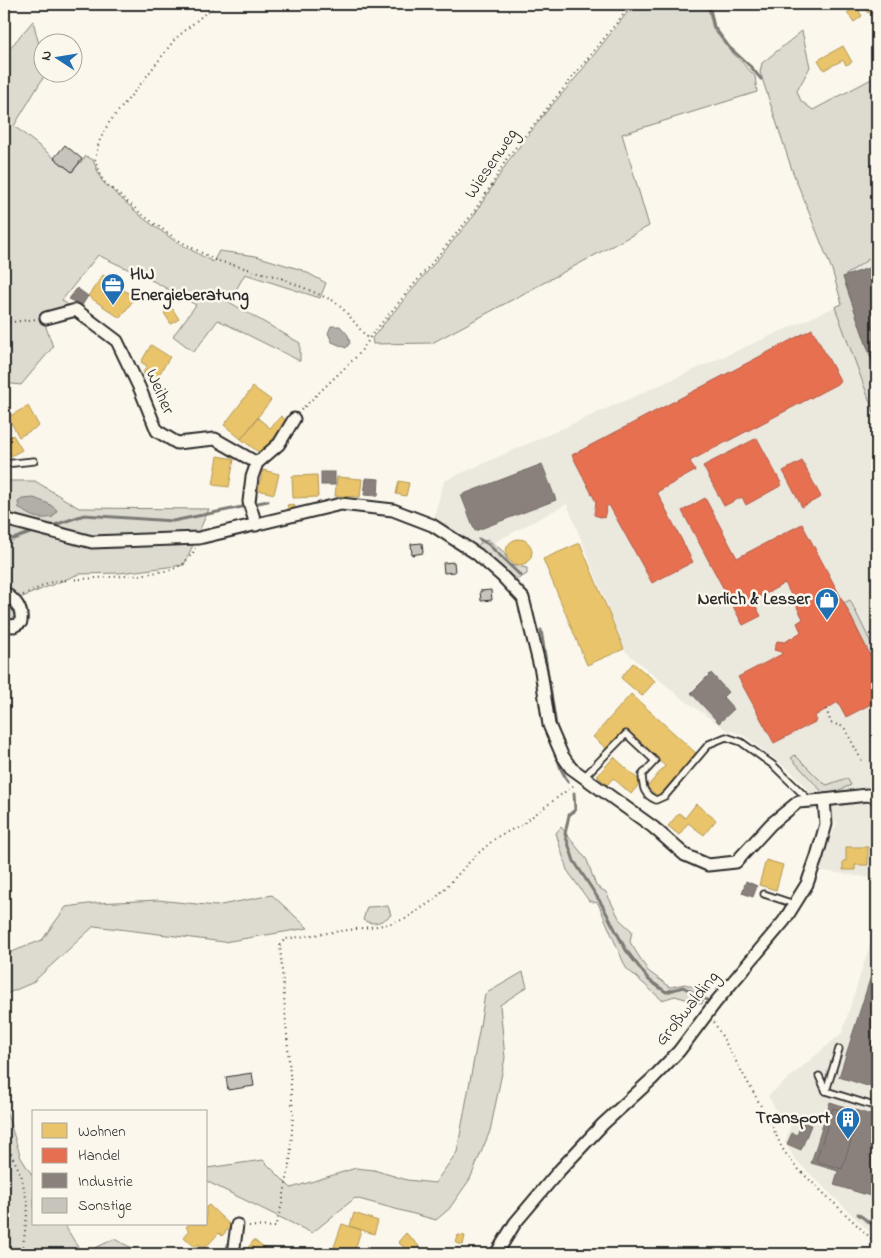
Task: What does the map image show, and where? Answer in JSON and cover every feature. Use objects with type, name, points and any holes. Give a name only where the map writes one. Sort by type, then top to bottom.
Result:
[{"type":"street","name":"Weiher","points":[[46,318],[76,310],[117,341],[140,389],[157,431],[177,443],[215,439],[258,463]]},
{"type":"street","points":[[256,525],[251,507],[252,477],[258,463],[279,444],[294,419]]},
{"type":"street","points":[[4,519],[92,542],[199,538],[342,504],[393,510],[432,526],[477,554],[523,598],[541,671],[550,725],[562,755],[571,768],[653,827],[686,855],[708,865],[736,862],[771,824],[798,802],[867,795],[877,797]]},
{"type":"street","points":[[4,592],[18,604],[22,615],[21,622],[14,626],[4,625]]},
{"type":"street","name":"Großwalding","points":[[496,1254],[515,1223],[558,1172],[603,1124],[679,1051],[708,1011],[784,922],[807,884],[817,856],[826,824],[824,800]]},
{"type":"street","points":[[233,1254],[237,1225]]},
{"type":"lane","points":[[4,464],[34,461]]},
{"type":"lane","points":[[584,777],[626,734],[655,761],[642,775],[643,787],[648,797],[656,800],[665,796],[709,744],[726,737],[741,742],[773,766],[811,801]]},
{"type":"lane","points":[[764,894],[794,904]]},
{"type":"lane","points":[[826,1091],[839,1049]]},
{"type":"lane","points":[[819,1076],[826,1091],[877,1107]]},
{"type":"path","points":[[216,4],[175,39],[108,124],[99,142],[95,159],[103,181],[144,216],[176,239],[215,260],[282,278],[334,301],[346,312],[369,340],[358,355],[302,408],[294,419]]},
{"type":"path","name":"Wiesenweg","points":[[369,340],[471,216],[507,158],[632,4]]},
{"type":"path","points":[[4,323],[46,318]]},
{"type":"path","points":[[14,599],[54,581],[139,575],[171,570],[183,564],[193,552],[199,538]]},
{"type":"path","points":[[826,709],[832,723],[844,728],[863,763]]},
{"type":"path","points":[[237,1225],[275,1227],[290,1164],[293,1113],[280,945],[285,938],[384,925],[405,919],[434,899],[475,856],[497,837],[521,825],[584,777]]},
{"type":"path","points":[[708,1011],[771,1124],[782,1148],[794,1165],[877,1244]]},
{"type":"path","points":[[4,1140],[21,1174],[28,1206],[22,1254]]},
{"type":"shaded area","points":[[634,4],[707,4],[713,29],[755,76],[757,92],[622,134],[649,226],[432,343],[373,344],[372,338],[473,217],[509,160]]},
{"type":"shaded area","points":[[33,21],[36,32],[32,32],[32,82],[41,82],[14,126],[72,172],[86,156],[93,160],[102,181],[143,218],[175,241],[213,262],[219,251],[256,256],[302,270],[326,283],[320,298],[245,274],[229,302],[300,343],[300,361],[218,320],[194,352],[173,336],[196,305],[155,282],[98,255],[62,300],[72,308],[45,314],[46,327],[53,347],[21,385],[4,383],[4,55]]},
{"type":"shaded area","points":[[802,31],[810,67],[797,91],[801,101],[813,110],[877,76],[877,253],[843,277],[877,375],[877,421],[835,307],[842,304],[832,270],[792,170],[760,72],[762,63]]},
{"type":"shaded area","points":[[877,240],[877,879],[817,870],[837,823],[792,772],[743,735],[725,729],[680,697],[626,652],[567,504],[480,550],[432,524],[444,481],[842,304],[832,270]]},
{"type":"shaded area","points":[[331,326],[340,326],[348,335],[350,343],[346,348],[332,342],[328,333]]},
{"type":"shaded area","points":[[4,481],[35,481],[79,508],[209,509],[184,565],[120,573],[79,574],[15,600],[23,614],[4,628]]},
{"type":"shaded area","points":[[34,498],[49,504],[57,510],[53,517],[35,517],[19,508],[18,502],[22,499]]},
{"type":"shaded area","points":[[487,539],[504,552],[511,565],[527,568],[527,574],[518,579],[509,575],[491,559],[482,555],[478,546]]},
{"type":"shaded area","points":[[850,600],[875,651],[877,650],[877,669],[844,603]]},
{"type":"shaded area","points":[[795,755],[827,785],[847,778],[851,785],[826,796],[791,758]]},
{"type":"shaded area","points":[[561,827],[587,860],[596,886],[606,892],[620,920],[632,931],[630,942],[648,971],[670,987],[685,984],[706,992],[702,1004],[675,996],[662,1000],[626,968],[598,903],[589,901],[567,870],[556,833]]},
{"type":"shaded area","points":[[272,895],[308,928],[224,942],[94,926],[32,983],[4,995],[4,955],[42,940],[66,907],[96,903],[158,900],[216,906]]},
{"type":"shaded area","points":[[388,906],[391,915],[384,920],[374,923],[363,920],[367,907]]},
{"type":"shaded area","points":[[877,922],[877,1239],[795,1159],[785,1143],[793,1117],[779,1115],[768,1096],[842,1033]]},
{"type":"shaded area","points":[[523,972],[527,987],[500,1005],[505,1058],[490,1131],[470,1179],[449,1209],[436,1220],[355,1198],[312,1233],[208,1182],[208,1168],[263,1160],[291,1188],[356,1168],[374,1170],[407,1180],[435,1183],[457,1152],[485,994]]},
{"type":"shaded area","points":[[4,1104],[21,1158],[32,1175],[32,1226],[65,1226],[82,1254],[4,1254]]},
{"type":"shaded area","points":[[114,1239],[144,1254],[83,1254]]},
{"type":"building: Wohnen","points":[[861,4],[877,4],[877,6],[868,13]]},
{"type":"building: Wohnen","points":[[856,6],[862,16],[854,22],[847,13]]},
{"type":"building: Wohnen","points":[[843,46],[852,62],[846,65],[843,60],[824,70],[818,60]]},
{"type":"building: Wohnen","points":[[103,275],[135,298],[120,318],[88,296]]},
{"type":"building: Wohnen","points":[[172,308],[179,319],[171,324],[164,313]]},
{"type":"building: Wohnen","points":[[151,345],[170,357],[155,381],[143,373],[147,366],[141,362]]},
{"type":"building: Wohnen","points":[[253,387],[271,400],[241,439],[224,425]]},
{"type":"building: Wohnen","points":[[28,406],[39,426],[19,437],[8,417]]},
{"type":"building: Wohnen","points":[[281,416],[287,421],[261,454],[241,439],[258,418],[270,428]]},
{"type":"building: Wohnen","points":[[13,435],[22,450],[11,456],[4,440]]},
{"type":"building: Wohnen","points":[[218,456],[234,459],[229,487],[213,485]]},
{"type":"building: Wohnen","points":[[263,470],[279,474],[274,494],[258,490]]},
{"type":"building: Wohnen","points":[[317,475],[318,497],[293,498],[292,476]]},
{"type":"building: Wohnen","points":[[337,477],[362,479],[360,497],[335,496]]},
{"type":"building: Wohnen","points":[[399,481],[409,483],[406,496],[396,494]]},
{"type":"building: Wohnen","points":[[294,504],[296,511],[289,512],[287,505]]},
{"type":"building: Wohnen","points":[[519,539],[528,543],[532,552],[528,561],[519,565],[510,561],[506,552],[510,543]]},
{"type":"building: Wohnen","points":[[580,543],[624,649],[587,665],[543,559]]},
{"type":"building: Wohnen","points":[[633,663],[655,681],[642,696],[621,678]]},
{"type":"building: Wohnen","points":[[631,694],[697,754],[658,797],[647,787],[665,766],[626,731],[608,750],[593,737]]},
{"type":"building: Wohnen","points":[[614,757],[641,782],[631,794],[613,778],[607,785],[597,776]]},
{"type":"building: Wohnen","points":[[696,804],[716,820],[704,835],[688,823],[679,835],[668,826],[679,813],[685,818]]},
{"type":"building: Wohnen","points":[[846,847],[868,847],[868,865],[855,865],[855,870],[843,870],[843,861],[846,861]]},
{"type":"building: Wohnen","points":[[766,860],[783,865],[776,890],[759,885]]},
{"type":"building: Wohnen","points":[[208,1206],[231,1226],[222,1236],[219,1233],[204,1249],[199,1244],[195,1247],[184,1237],[189,1231],[187,1226],[208,1226]]},
{"type":"building: Wohnen","points":[[354,1213],[378,1221],[374,1234],[350,1226]]},
{"type":"building: Wohnen","points":[[342,1224],[361,1230],[354,1253],[334,1247]]},
{"type":"building: Wohnen","points":[[406,1233],[419,1246],[411,1254],[398,1242]]},
{"type":"building: Wohnen","points":[[458,1235],[465,1236],[463,1245],[456,1243]]},
{"type":"building: Wohnen","points":[[254,1240],[271,1254],[243,1254]]},
{"type":"building: Handel","points":[[812,329],[841,382],[690,461],[695,471],[657,492],[693,562],[652,583],[609,505],[607,506],[604,518],[594,515],[596,502],[572,455]]},
{"type":"building: Handel","points":[[757,438],[782,485],[746,505],[742,497],[724,506],[703,466]]},
{"type":"building: Handel","points":[[802,461],[821,497],[802,507],[783,471]]},
{"type":"building: Handel","name":"Nerlich & Lesser","points":[[705,498],[737,558],[802,524],[877,669],[877,701],[846,717],[838,702],[815,716],[817,721],[774,743],[738,677],[782,654],[774,650],[777,641],[785,642],[801,632],[797,623],[803,619],[785,583],[753,601],[761,616],[743,625],[682,511]]},
{"type":"building: Industrie","points":[[877,265],[877,375],[843,277]]},
{"type":"building: Industrie","points":[[77,288],[88,296],[81,307],[69,299]]},
{"type":"building: Industrie","points":[[542,464],[556,500],[475,531],[461,495]]},
{"type":"building: Industrie","points":[[321,472],[335,472],[335,485],[321,485]]},
{"type":"building: Industrie","points":[[366,478],[379,479],[378,496],[364,495]]},
{"type":"building: Industrie","points":[[711,673],[728,692],[723,697],[734,709],[719,723],[691,693]]},
{"type":"building: Industrie","points":[[746,881],[757,886],[753,897],[742,893]]},
{"type":"building: Industrie","points":[[877,957],[877,1089],[839,1077]]},
{"type":"building: Industrie","name":"Transport","points":[[830,1102],[877,1117],[877,1198],[834,1185],[838,1171],[811,1163]]},
{"type":"building: Industrie","points":[[833,1108],[859,1116],[842,1169],[816,1161]]},
{"type":"building: Industrie","points":[[802,1122],[811,1125],[801,1150],[787,1144],[792,1133],[797,1135]]},
{"type":"building: Sonstige","points":[[65,145],[82,159],[72,172],[54,158]]},
{"type":"building: Sonstige","points":[[422,543],[423,553],[412,555],[411,544]]},
{"type":"building: Sonstige","points":[[454,562],[455,572],[444,573],[443,563]]},
{"type":"building: Sonstige","points":[[491,590],[492,600],[481,601],[480,591]]},
{"type":"building: Sonstige","points":[[252,1073],[254,1086],[228,1090],[226,1077]]},
{"type":"waterway","points":[[709,4],[714,27],[729,47],[761,79]]},
{"type":"waterway","points":[[253,504],[268,501]]},
{"type":"waterway","points":[[49,527],[84,515],[173,521],[247,506]]},
{"type":"waterway","points":[[4,536],[13,539],[36,531]]},
{"type":"waterway","points":[[479,539],[488,544],[521,576]]},
{"type":"waterway","points":[[541,630],[556,725]]},
{"type":"waterway","points":[[557,757],[568,782]]},
{"type":"waterway","points":[[574,793],[575,810],[569,815],[565,834],[574,861],[601,903],[626,950],[649,980],[666,992],[683,987],[709,1001]]},
{"type":"waterway","points":[[858,1214],[877,1228]]},
{"type":"place","name":"HW Energieberatung","points":[[113,306]]},
{"type":"place","name":"Nerlich & Lesser","points":[[827,621]]},
{"type":"place","name":"Transport","points":[[848,1140]]}]
